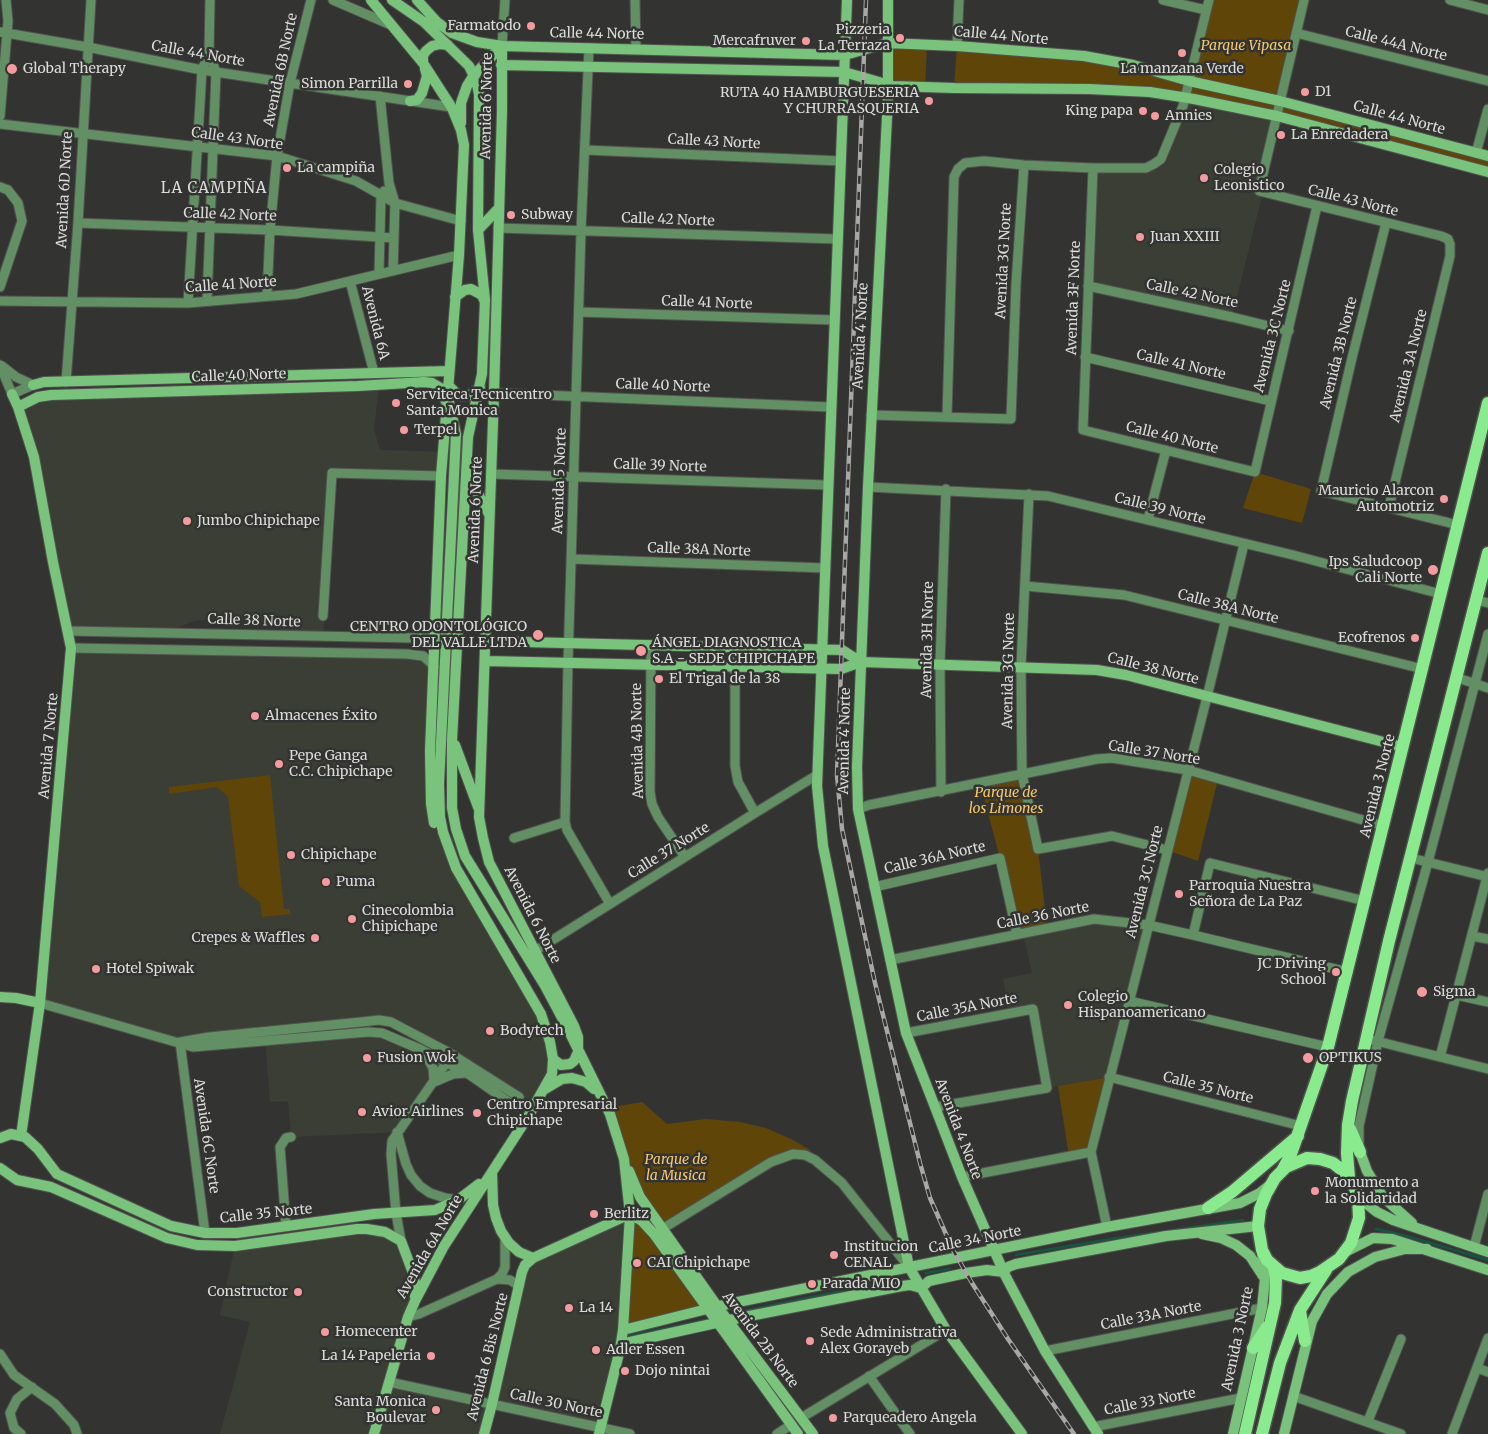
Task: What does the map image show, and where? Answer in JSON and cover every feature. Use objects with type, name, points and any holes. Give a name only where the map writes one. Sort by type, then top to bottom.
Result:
[{"type":"main road","name":"Avenida 3 Norte","points":[[1282,1171],[1291,1154],[1328,1047],[1488,403]]},
{"type":"main road","points":[[1349,1178],[1346,1153],[1352,1101],[1372,1040],[1378,985],[1411,858],[1458,678],[1482,601],[1488,553]]},
{"type":"main road","points":[[1348,1125],[1360,1152]]},
{"type":"main road","points":[[1208,1208],[1232,1192],[1299,1131]]},
{"type":"main road","points":[[1307,1158],[1320,1159],[1333,1164],[1349,1178],[1358,1197],[1359,1218],[1346,1252],[1327,1268],[1311,1276],[1300,1278],[1282,1273],[1274,1268],[1262,1250],[1258,1226],[1260,1209],[1271,1184],[1292,1163],[1307,1158]]},
{"type":"main road","name":"Avenida 3 Norte","points":[[1245,1434],[1263,1361],[1276,1295],[1274,1268]]},
{"type":"main road","points":[[1262,1434],[1280,1363],[1300,1310],[1327,1268]]},
{"type":"main road","points":[[1300,1310],[1306,1341]]},
{"type":"main road","points":[[1253,1348],[1271,1320]]},
{"type":"street","points":[[0,116],[4,32],[8,21],[6,0]]},
{"type":"street","name":"Avenida 6D Norte","points":[[66,382],[73,302],[91,0]]},
{"type":"street","points":[[188,303],[202,70],[209,53],[210,0]]},
{"type":"street","name":"Avenida 6B Norte","points":[[267,296],[270,230],[277,156],[290,83],[311,0]]},
{"type":"street","points":[[333,0],[390,25]]},
{"type":"street","name":"Avenida 6 Norte","points":[[372,0],[424,66],[451,107],[461,130],[464,145],[465,161],[459,255],[441,476],[430,751],[432,813],[440,844],[541,1014],[553,1059],[552,1074],[544,1090]]},
{"type":"street","name":"Avenida 6 Norte","points":[[392,0],[424,22],[469,66],[474,76],[480,99],[478,230],[484,300],[482,374],[469,432],[466,473],[452,740],[452,808],[461,846],[469,863],[544,984],[610,1114],[624,1159],[630,1214],[623,1330],[600,1431]]},
{"type":"street","name":"Avenida 6 Norte","points":[[417,0],[437,22],[452,33],[476,42],[502,46],[494,392],[479,810],[483,838],[490,862],[574,1026],[579,1043],[578,1052]]},
{"type":"street","points":[[461,130],[461,103],[467,86],[502,46],[506,0]]},
{"type":"street","points":[[635,0],[636,49]]},
{"type":"street","name":"Avenida 4 Norte","points":[[847,0],[817,776],[823,846],[909,1267],[946,1330],[1022,1434]]},
{"type":"street","name":"Avenida 4 Norte","points":[[888,0],[888,84],[871,414],[857,767],[858,809],[906,1033],[962,1177],[1004,1272],[1045,1351],[1096,1431]]},
{"type":"street","points":[[957,46],[959,0]]},
{"type":"street","points":[[1164,0],[1206,10]]},
{"type":"street","points":[[871,414],[947,417],[954,177],[958,169],[965,163],[984,160],[1024,165],[1146,168],[1161,159],[1185,97],[1209,0]]},
{"type":"street","points":[[1277,116],[1304,0]]},
{"type":"street","points":[[1450,0],[1488,10]]},
{"type":"street","name":"Calle 44 Norte","points":[[4,32],[202,70],[451,107]]},
{"type":"street","name":"Calle 44A Norte","points":[[1296,32],[1488,81]]},
{"type":"street","name":"Calle 44 Norte","points":[[502,46],[845,55],[887,43],[957,46],[1084,56],[1133,65],[1280,101],[1488,156]]},
{"type":"street","points":[[410,101],[417,100],[422,93],[427,76],[423,56],[426,51],[432,46],[448,45]]},
{"type":"street","name":"Avenida 5 Norte","points":[[589,48],[581,231],[565,822],[567,830],[610,904]]},
{"type":"street","points":[[207,301],[216,72],[209,53]]},
{"type":"street","points":[[501,65],[844,72],[888,84],[954,88],[1089,89],[1150,92],[1185,97],[1277,116],[1488,172]]},
{"type":"street","points":[[380,96],[389,183],[394,203],[393,271]]},
{"type":"street","points":[[1476,153],[1488,109]]},
{"type":"street","name":"Calle 43 Norte","points":[[1277,116],[1259,191],[1442,236]]},
{"type":"street","name":"Calle 43 Norte","points":[[0,124],[277,156],[356,181],[394,203],[461,221]]},
{"type":"street","name":"Calle 43 Norte","points":[[585,150],[841,161]]},
{"type":"street","name":"Avenida 3G Norte","points":[[947,417],[1011,419],[1016,284],[1024,165]]},
{"type":"street","name":"Avenida 3F Norte","points":[[1083,430],[1093,168]]},
{"type":"street","points":[[380,274],[381,196],[389,183]]},
{"type":"street","points":[[0,187],[8,190],[18,203],[22,221],[0,287]]},
{"type":"street","name":"Avenida 3C Norte","points":[[1255,472],[1317,206]]},
{"type":"street","points":[[478,230],[499,208]]},
{"type":"street","name":"Calle 42 Norte","points":[[78,223],[270,230],[394,238]]},
{"type":"street","name":"Avenida 3B Norte","points":[[1386,223],[1321,491],[1389,507]]},
{"type":"street","name":"Calle 42 Norte","points":[[498,228],[837,239]]},
{"type":"street","name":"Avenida 3A Norte","points":[[1389,507],[1450,256],[1448,239],[1442,236]]},
{"type":"street","name":"Calle 41 Norte","points":[[0,301],[188,303],[296,294],[459,255]]},
{"type":"street","name":"Avenida 6A","points":[[350,281],[374,372]]},
{"type":"street","name":"Calle 42 Norte","points":[[1088,286],[1232,317],[1289,332]]},
{"type":"street","points":[[455,297],[465,290],[471,289],[482,295],[484,300]]},
{"type":"street","name":"Calle 41 Norte","points":[[579,312],[835,320]]},
{"type":"street","name":"Calle 41 Norte","points":[[1085,357],[1271,401]]},
{"type":"street","points":[[0,365],[16,377],[33,385]]},
{"type":"street","name":"Avenida 7 Norte","points":[[0,365],[18,407],[34,457],[71,648],[40,1003],[21,1136]]},
{"type":"street","name":"Calle 40 Norte","points":[[12,394],[44,382],[449,371]]},
{"type":"street","name":"Calle 40 Norte","points":[[18,407],[38,397],[52,395],[358,386],[424,382],[432,383],[440,389],[444,394],[446,409]]},
{"type":"street","points":[[447,389],[463,396],[470,395],[480,388]]},
{"type":"street","name":"Avenida 6 Norte","points":[[447,389],[456,434],[438,802],[443,832],[456,868]]},
{"type":"street","name":"Calle 40 Norte","points":[[494,392],[831,407]]},
{"type":"street","name":"Calle 40 Norte","points":[[1083,430],[1255,472]]},
{"type":"street","points":[[1148,519],[1166,450]]},
{"type":"street","points":[[323,616],[332,473],[441,476]]},
{"type":"street","points":[[466,473],[489,514]]},
{"type":"street","name":"Calle 39 Norte","points":[[491,474],[828,485]]},
{"type":"street","name":"Calle 39 Norte","points":[[868,487],[946,489],[1048,496],[1293,555],[1441,594]]},
{"type":"street","name":"Avenida 3H Norte","points":[[941,792],[940,664],[946,489]]},
{"type":"street","name":"Avenida 3G Norte","points":[[1029,494],[1021,667],[1022,774],[1037,847],[1038,849],[1112,836],[1167,850]]},
{"type":"street","points":[[1389,507],[1458,525]]},
{"type":"street","name":"Avenida 3C Norte","points":[[1107,1227],[1091,1152],[1244,544]]},
{"type":"street","name":"Calle 38A Norte","points":[[572,559],[825,568]]},
{"type":"street","name":"Calle 38A Norte","points":[[1025,586],[1124,595],[1423,669]]},
{"type":"street","name":"Calle 38 Norte","points":[[69,631],[413,638],[425,635],[436,627]]},
{"type":"street","points":[[1423,1230],[1406,1219],[1383,1197],[1367,1170],[1360,1152],[1359,1126],[1372,1040],[1428,862],[1488,634]]},
{"type":"street","points":[[285,651],[290,649],[292,645],[292,640],[288,636]]},
{"type":"street","points":[[305,637],[300,638],[297,644],[299,649],[305,652]]},
{"type":"street","name":"Calle 38 Norte","points":[[485,641],[842,650],[861,662]]},
{"type":"street","name":"Avenida 4B Norte","points":[[651,645],[650,792],[658,817],[684,857]]},
{"type":"street","points":[[735,647],[735,766],[738,782],[755,813]]},
{"type":"street","name":"Calle 38 Norte","points":[[71,648],[418,655],[427,659],[434,667]]},
{"type":"street","name":"Calle 38 Norte","points":[[484,661],[821,668],[841,668],[861,662],[1096,670],[1126,675],[1403,747]]},
{"type":"street","points":[[1458,678],[1488,688]]},
{"type":"street","points":[[452,740],[479,810]]},
{"type":"street","name":"Calle 37 Norte","points":[[858,809],[1022,774],[1097,759],[1112,758],[1188,770],[1384,826]]},
{"type":"street","name":"Calle 37 Norte","points":[[535,951],[817,776]]},
{"type":"street","points":[[514,838],[565,822]]},
{"type":"street","name":"Calle 36A Norte","points":[[874,887],[1000,858],[1017,934]]},
{"type":"street","points":[[1411,858],[1488,876],[1440,1057]]},
{"type":"street","points":[[1194,935],[1210,863],[1365,902]]},
{"type":"street","name":"Calle 36 Norte","points":[[890,960],[1094,919],[1148,926],[1194,935],[1348,972]]},
{"type":"street","points":[[1472,936],[1488,939]]},
{"type":"street","points":[[544,984],[545,970]]},
{"type":"street","points":[[1456,995],[1488,1002]]},
{"type":"street","points":[[0,998],[16,998],[40,1003],[193,1047],[368,1032],[382,1033],[395,1037],[467,1073],[513,1105],[516,1106],[520,1102],[518,1097],[452,1054],[391,1022],[379,1020],[209,1037],[180,1042]]},
{"type":"street","points":[[1129,1000],[1328,1047]]},
{"type":"street","name":"Calle 35A Norte","points":[[906,1033],[1033,1009],[1047,1088],[935,1108]]},
{"type":"street","points":[[1372,1040],[1488,1069]]},
{"type":"street","name":"Avenida 6C Norte","points":[[180,1042],[205,1233]]},
{"type":"street","points":[[422,1050],[429,1058],[433,1068],[434,1082]]},
{"type":"street","points":[[553,1059],[561,1064],[570,1064],[574,1061],[578,1052]]},
{"type":"street","points":[[415,1301],[416,1287],[413,1273],[401,1241],[396,1213],[390,1148],[397,1132],[452,1054]]},
{"type":"street","points":[[434,1082],[453,1074],[467,1073]]},
{"type":"street","name":"Calle 35 Norte","points":[[1109,1077],[1299,1131]]},
{"type":"street","points":[[544,1090],[562,1079],[577,1078],[590,1085],[601,1097]]},
{"type":"street","name":"Avenida 6A Norte","points":[[374,1434],[408,1317],[415,1301],[444,1246],[544,1090]]},
{"type":"street","points":[[397,1132],[406,1164],[411,1175],[420,1186],[430,1193],[458,1200]]},
{"type":"street","points":[[0,1138],[11,1134],[21,1136]]},
{"type":"street","name":"Calle 35 Norte","points":[[21,1136],[25,1137],[38,1149],[57,1174],[171,1226],[205,1233],[236,1233],[374,1214],[434,1210],[458,1200],[472,1191],[492,1171]]},
{"type":"street","points":[[286,1226],[280,1147],[286,1138],[291,1137]]},
{"type":"street","points":[[962,1177],[1091,1152]]},
{"type":"street","points":[[662,1229],[771,1162],[793,1154],[805,1155],[815,1160],[842,1183],[909,1267]]},
{"type":"street","name":"Avenida 2B Norte","points":[[624,1159],[640,1197],[712,1307]]},
{"type":"street","name":"Calle 35 Norte","points":[[0,1168],[17,1180],[50,1187],[167,1238],[197,1245],[235,1246],[367,1229],[385,1232],[401,1241]]},
{"type":"street","name":"Avenida 6 Bis Norte","points":[[492,1171],[494,1211],[498,1225],[505,1238],[519,1252],[533,1258]]},
{"type":"street","name":"Calle 34 Norte","points":[[623,1330],[712,1307],[1107,1227],[1240,1203],[1260,1193],[1271,1184]]},
{"type":"street","points":[[1474,1247],[1488,1194]]},
{"type":"street","points":[[1358,1197],[1377,1212],[1393,1220],[1488,1252]]},
{"type":"street","points":[[533,1258],[630,1214]]},
{"type":"street","name":"Avenida 2B Norte","points":[[630,1214],[642,1221],[654,1234],[813,1434]]},
{"type":"street","points":[[621,1344],[723,1321],[910,1285],[921,1288],[929,1281],[966,1273],[987,1270],[1004,1272],[1008,1267],[1016,1264],[1191,1232],[1258,1226]]},
{"type":"street","points":[[1191,1232],[1220,1238],[1236,1245],[1250,1256],[1265,1278]]},
{"type":"street","name":"Avenida 6 Bis Norte","points":[[497,1279],[505,1267],[505,1238]]},
{"type":"street","points":[[1346,1252],[1373,1238],[1392,1239],[1488,1270]]},
{"type":"street","points":[[1284,1434],[1312,1320],[1321,1303],[1337,1282],[1361,1264],[1389,1252],[1405,1249],[1427,1249]]},
{"type":"street","name":"Avenida 3 Norte","points":[[1233,1434],[1262,1308],[1265,1278],[1262,1250]]},
{"type":"street","name":"Avenida 6 Bis Norte","points":[[484,1434],[523,1268],[533,1258]]},
{"type":"street","points":[[408,1317],[497,1279]]},
{"type":"street","name":"Avenida 6 Bis Norte","points":[[497,1279],[510,1280],[520,1286]]},
{"type":"street","name":"Calle 33A Norte","points":[[1045,1351],[1262,1308]]},
{"type":"street","name":"Avenida 2B Norte","points":[[723,1321],[798,1434]]},
{"type":"street","points":[[801,1418],[946,1330]]},
{"type":"street","points":[[1452,1434],[1488,1338]]},
{"type":"street","points":[[1368,1421],[1401,1339]]},
{"type":"street","points":[[0,1354],[14,1375],[55,1404],[74,1425],[77,1434]]},
{"type":"street","points":[[1477,1368],[1488,1372]]},
{"type":"street","points":[[869,1376],[910,1434]]},
{"type":"street","name":"Calle 30 Norte","points":[[389,1382],[492,1404],[600,1431],[630,1434]]},
{"type":"street","points":[[21,1434],[14,1428],[10,1413],[17,1399],[32,1387]]},
{"type":"street","points":[[1293,1396],[1368,1421],[1400,1434]]},
{"type":"street","name":"Calle 33 Norte","points":[[1096,1431],[1241,1398]]},
{"type":"street","points":[[777,1434],[791,1425]]},
{"type":"shaded area","points":[[1185,97],[1277,116],[1263,192],[1232,317],[1088,286],[1093,168],[1154,164]]},
{"type":"shaded area","name":"Jumbo Chipichape","points":[[379,385],[374,430],[380,450],[443,452],[441,476],[332,473],[323,637],[288,636],[274,623],[197,620],[166,632],[69,631],[18,407],[38,397]]},
{"type":"shaded area","points":[[71,648],[407,654],[430,662],[433,821],[443,850],[456,868],[537,1006],[553,1059],[534,1107],[391,1022],[180,1042],[40,1003]]},
{"type":"shaded area","name":"Colegio Hispanoamericano","points":[[1094,919],[1148,925],[1109,1077],[1047,1088],[1033,1009],[1009,1014],[1003,979],[1032,973],[1023,933]]},
{"type":"shaded area","points":[[368,1032],[422,1050],[434,1073],[397,1132],[291,1137],[288,1101],[270,1102],[265,1041]]},
{"type":"shaded area","name":"La 14","points":[[630,1214],[623,1330],[600,1428],[492,1404],[523,1268]]},
{"type":"shaded area","name":"Homecenter","points":[[357,1229],[401,1241],[416,1287],[389,1382],[492,1404],[484,1434],[220,1434],[250,1322],[220,1315],[235,1246]]},
{"type":"green space","name":"Parque Vipasa","points":[[1209,0],[1304,0],[1280,101],[1488,156],[1488,172],[1177,96],[954,88],[957,46],[1084,56],[1189,80]]},
{"type":"green space","points":[[887,43],[927,44],[925,87],[893,86]]},
{"type":"green space","points":[[1255,472],[1311,489],[1302,523],[1243,508]]},
{"type":"green space","points":[[1188,770],[1218,779],[1198,861],[1167,850]]},
{"type":"green space","name":"Parque de los Limones","points":[[1022,774],[1038,849],[1047,927],[1017,934],[1000,858],[980,783]]},
{"type":"green space","points":[[270,775],[284,909],[290,909],[290,914],[262,917],[260,902],[239,886],[228,797],[217,787],[169,794],[169,787]]},
{"type":"green space","points":[[1109,1077],[1091,1152],[1069,1156],[1058,1086]]},
{"type":"green space","name":"Parque de la Musica","points":[[642,1102],[667,1124],[706,1119],[740,1122],[766,1128],[810,1150],[809,1153],[793,1154],[662,1229],[640,1197],[610,1114],[618,1106]]},
{"type":"green space","points":[[630,1214],[636,1216],[708,1308],[623,1330]]},
{"type":"waterway","points":[[1016,1255],[1243,1220]]},
{"type":"waterway","points":[[1376,1229],[1407,1236],[1488,1260]]},
{"type":"waterway","points":[[926,1273],[949,1269]]},
{"type":"waterway","points":[[743,1311],[901,1279]]},
{"type":"waterway","points":[[629,1336],[705,1320]]},
{"type":"railway","points":[[866,0],[837,775],[842,829],[875,983],[930,1198],[953,1250],[972,1283],[1008,1339],[1074,1434]]},
{"type":"place","name":"Farmatodo","points":[[531,26]]},
{"type":"place","name":"Pizzeria La Terraza","points":[[900,38]]},
{"type":"place","name":"Mercafruver","points":[[806,41]]},
{"type":"place","name":"La manzana Verde","points":[[1182,53]]},
{"type":"place","name":"Global Therapy","points":[[12,69]]},
{"type":"place","name":"Simon Parrilla","points":[[408,84]]},
{"type":"place","name":"D1","points":[[1305,92]]},
{"type":"place","name":"RUTA 40 HAMBURGUESERIA Y CHURRASQUERIA","points":[[929,101]]},
{"type":"place","name":"King papa","points":[[1143,111]]},
{"type":"place","name":"Annies","points":[[1155,116]]},
{"type":"place","name":"La Enredadera","points":[[1281,135]]},
{"type":"place","name":"La campiña","points":[[287,168]]},
{"type":"place","name":"Colegio Leonistico","points":[[1204,178]]},
{"type":"place","name":"Subway","points":[[511,215]]},
{"type":"place","name":"Juan XXIII","points":[[1140,237]]},
{"type":"place","name":"Serviteca Tecnicentro Santa Monica","points":[[396,403]]},
{"type":"place","name":"Terpel","points":[[404,430]]},
{"type":"place","name":"Mauricio Alarcon Automotriz","points":[[1444,499]]},
{"type":"place","name":"Jumbo Chipichape","points":[[187,521]]},
{"type":"place","name":"Ips Saludcoop Cali Norte","points":[[1433,570]]},
{"type":"place","name":"CENTRO ODONTOLÓGICO DEL VALLE LTDA","points":[[538,635]]},
{"type":"place","name":"Ecofrenos","points":[[1415,638]]},
{"type":"place","name":"ÁNGEL DIAGNOSTICA S.A - SEDE CHIPICHAPE","points":[[641,651]]},
{"type":"place","name":"El Trigal de la 38","points":[[659,679]]},
{"type":"place","name":"Almacenes Éxito","points":[[255,716]]},
{"type":"place","name":"Pepe Ganga C.C. Chipichape","points":[[279,764]]},
{"type":"place","name":"Chipichape","points":[[291,855]]},
{"type":"place","name":"Puma","points":[[326,882]]},
{"type":"place","name":"Parroquia Nuestra Señora de La Paz","points":[[1179,894]]},
{"type":"place","name":"Cinecolombia Chipichape","points":[[352,919]]},
{"type":"place","name":"Crepes & Waffles","points":[[315,938]]},
{"type":"place","name":"Hotel Spiwak","points":[[96,969]]},
{"type":"place","name":"JC Driving School","points":[[1336,972]]},
{"type":"place","name":"Sigma","points":[[1422,992]]},
{"type":"place","name":"Colegio Hispanoamericano","points":[[1068,1005]]},
{"type":"place","name":"Bodytech","points":[[490,1031]]},
{"type":"place","name":"Fusion Wok","points":[[367,1058]]},
{"type":"place","name":"OPTIKUS","points":[[1308,1058]]},
{"type":"place","name":"Avior Airlines","points":[[362,1112]]},
{"type":"place","name":"Centro Empresarial Chipichape","points":[[477,1113]]},
{"type":"place","name":"Monumento a la Solidaridad","points":[[1315,1191]]},
{"type":"place","name":"Berlitz","points":[[594,1214]]},
{"type":"place","name":"Institucion CENAL","points":[[834,1255]]},
{"type":"place","name":"CAI Chipichape","points":[[637,1263]]},
{"type":"place","name":"Parada MIO","points":[[812,1284]]},
{"type":"place","name":"Constructor","points":[[298,1292]]},
{"type":"place","name":"La 14","points":[[569,1308]]},
{"type":"place","name":"Homecenter","points":[[325,1332]]},
{"type":"place","name":"Sede Administrativa Alex Gorayeb","points":[[810,1341]]},
{"type":"place","name":"Adler Essen","points":[[596,1350]]},
{"type":"place","name":"La 14 Papeleria","points":[[431,1356]]},
{"type":"place","name":"Dojo nintai","points":[[625,1371]]},
{"type":"place","name":"Santa Monica Boulevar","points":[[436,1410]]},
{"type":"place","name":"Parqueadero Angela","points":[[833,1418]]},
{"type":"district","name":"LA CAMPIÑA","points":[[214,189]]}]
